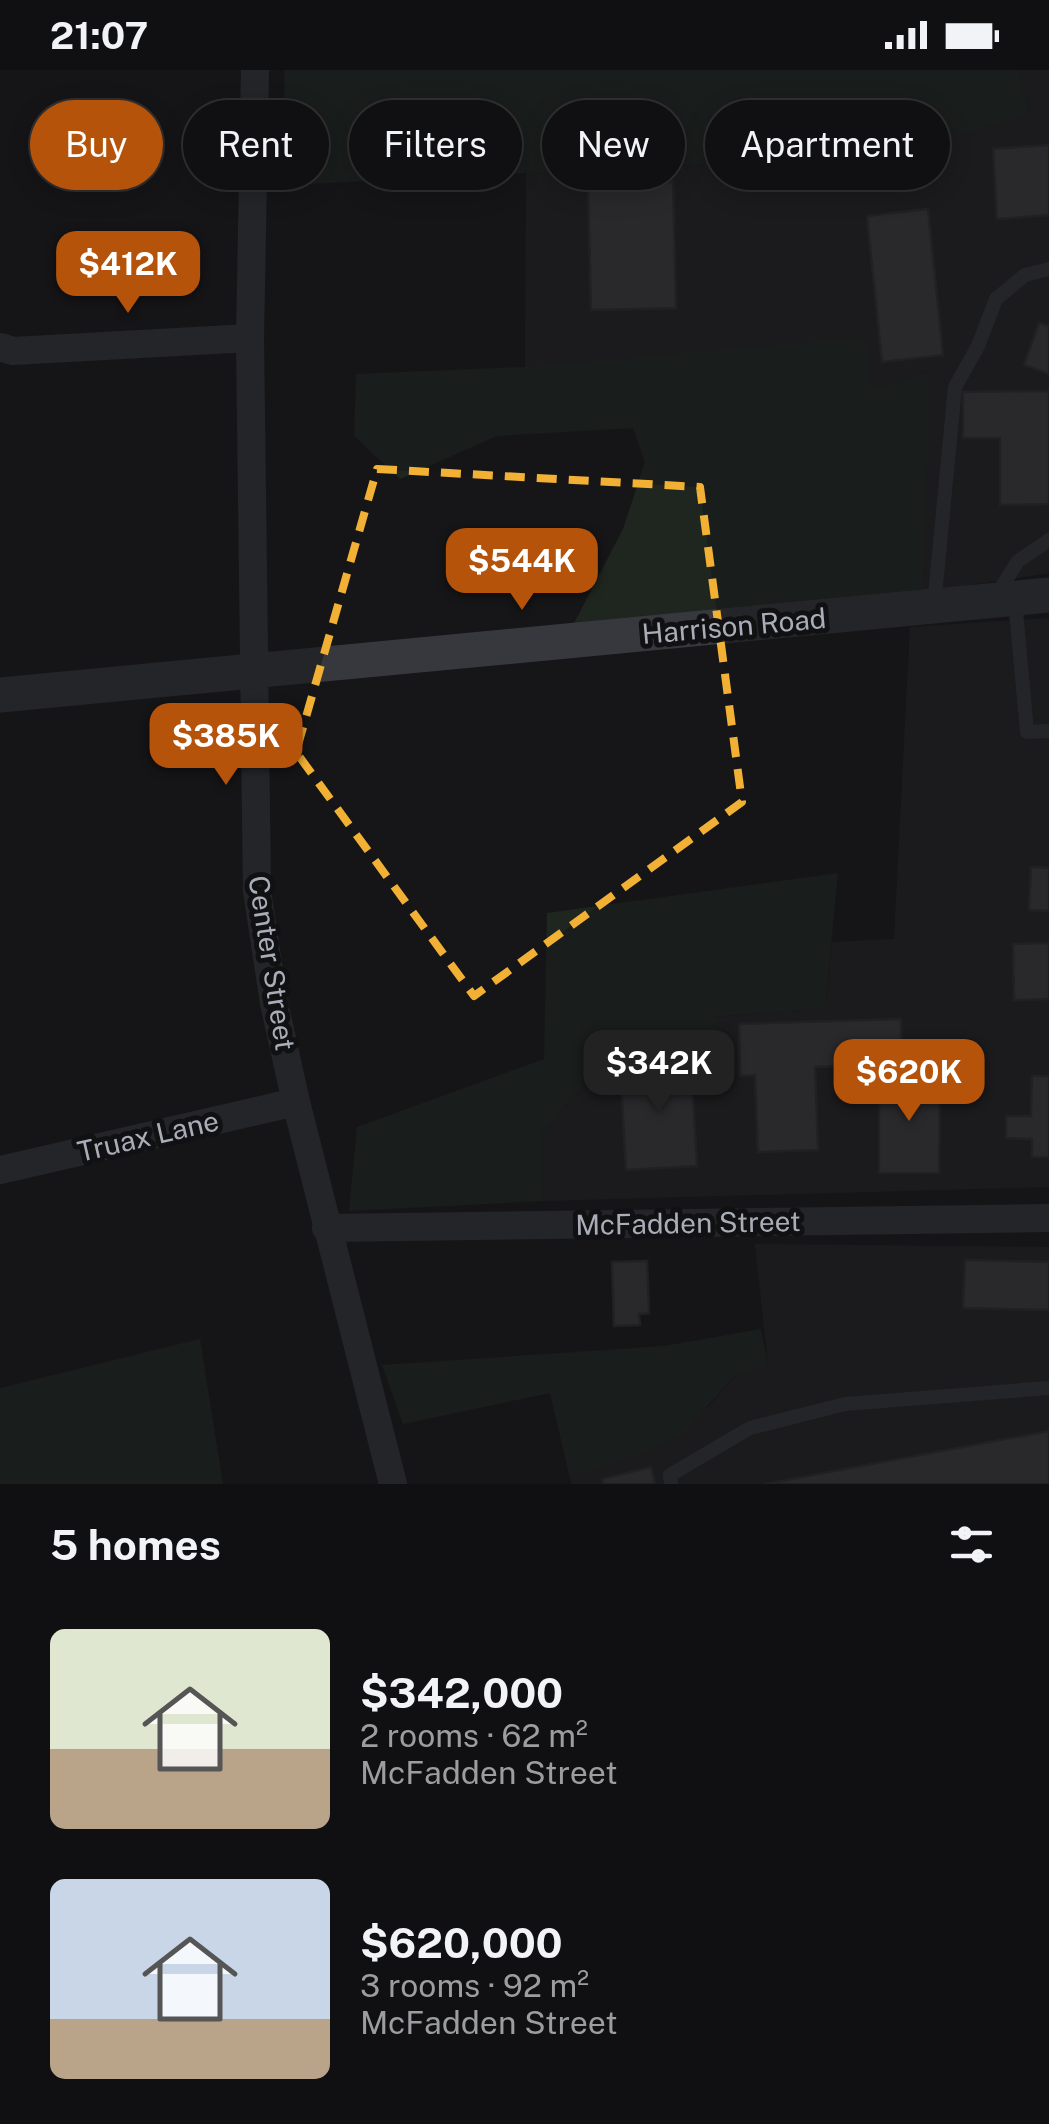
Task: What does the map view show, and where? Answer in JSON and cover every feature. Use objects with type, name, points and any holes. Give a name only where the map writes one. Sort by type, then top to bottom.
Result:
[{"type":"street","name":"Center Street","points":[[255,70],[250,338],[257,892],[274,1002],[296,1102],[393,1484]]},
{"type":"street","points":[[0,347],[13,351],[250,338]]},
{"type":"street","name":"Harrison Road","points":[[0,694],[1019,598]]},
{"type":"street","name":"Truax Lane","points":[[0,1170],[296,1102]]},
{"type":"street","name":"McFadden Street","points":[[326,1228],[1049,1218]]},
{"type":"lane","points":[[934,606],[955,387],[978,346],[996,298],[1025,275],[1049,269]]},
{"type":"lane","points":[[1049,540],[1018,560],[1028,732],[1049,732]]},
{"type":"lane","points":[[671,1484],[670,1475],[750,1428],[845,1404],[1049,1388]]},
{"type":"highlighted area","points":[[377,469],[700,487],[742,802],[474,996],[296,752]]},
{"type":"shaded area","points":[[284,70],[1018,70],[1030,114],[950,138],[950,100],[705,100],[705,164],[685,165],[685,100],[542,100],[542,172],[522,173],[522,100],[349,100],[349,182],[329,183],[329,100],[285,100]]},
{"type":"shaded area","points":[[1018,70],[1049,70],[1049,573],[923,592],[929,371],[871,391],[525,367],[526,173],[542,172],[542,190],[685,190],[685,165],[705,164],[705,190],[950,190],[950,138],[1030,113]]},
{"type":"shaded area","points":[[865,337],[872,390],[930,371],[923,592],[572,627],[623,529],[645,462],[633,428],[497,436],[400,479],[354,436],[356,374],[525,367]]},
{"type":"shaded area","points":[[1049,618],[1049,1187],[542,1201],[543,1132],[605,1060],[713,1054],[714,1017],[825,1008],[832,942],[894,939],[910,627]]},
{"type":"shaded area","points":[[838,873],[825,1008],[714,1017],[714,1054],[605,1060],[543,1132],[542,1201],[349,1211],[357,1127],[544,1059],[547,913]]},
{"type":"shaded area","points":[[755,1244],[1049,1247],[1049,1484],[572,1484],[570,1478],[644,1453],[709,1406],[734,1377],[768,1365]]},
{"type":"shaded area","points":[[761,1329],[768,1365],[734,1377],[680,1436],[644,1453],[570,1478],[550,1393],[403,1424],[382,1365],[664,1346]]},
{"type":"shaded area","points":[[200,1339],[223,1484],[0,1484],[0,1388]]},
{"type":"building","points":[[1049,145],[1049,215],[997,219],[993,149]]},
{"type":"building","points":[[588,190],[673,190],[676,308],[591,310]]},
{"type":"building","points":[[928,209],[943,355],[882,362],[867,216]]},
{"type":"building","points":[[1039,323],[1049,326],[1049,374],[1024,365]]},
{"type":"building","points":[[1049,391],[1049,504],[1000,505],[1000,438],[963,438],[963,392]]},
{"type":"building","points":[[1031,867],[1049,868],[1049,911],[1029,910]]},
{"type":"building","points":[[1049,943],[1049,999],[1014,1000],[1013,944]]},
{"type":"building","points":[[901,1019],[902,1064],[815,1067],[818,1150],[758,1152],[755,1075],[740,1076],[739,1024]]},
{"type":"building","points":[[691,1060],[697,1166],[626,1170],[620,1064]]},
{"type":"building","points":[[879,1076],[940,1076],[939,1173],[879,1173]]},
{"type":"building","points":[[1032,1076],[1049,1076],[1049,1157],[1032,1157],[1032,1139],[1006,1138],[1006,1116],[1031,1116]]},
{"type":"building","points":[[965,1260],[1049,1262],[1049,1310],[963,1308]]},
{"type":"building","points":[[647,1261],[649,1313],[639,1314],[640,1325],[614,1326],[612,1262]]},
{"type":"building","points":[[1049,1431],[1049,1484],[765,1484]]},
{"type":"building","points":[[651,1467],[655,1484],[604,1484],[602,1479]]}]
